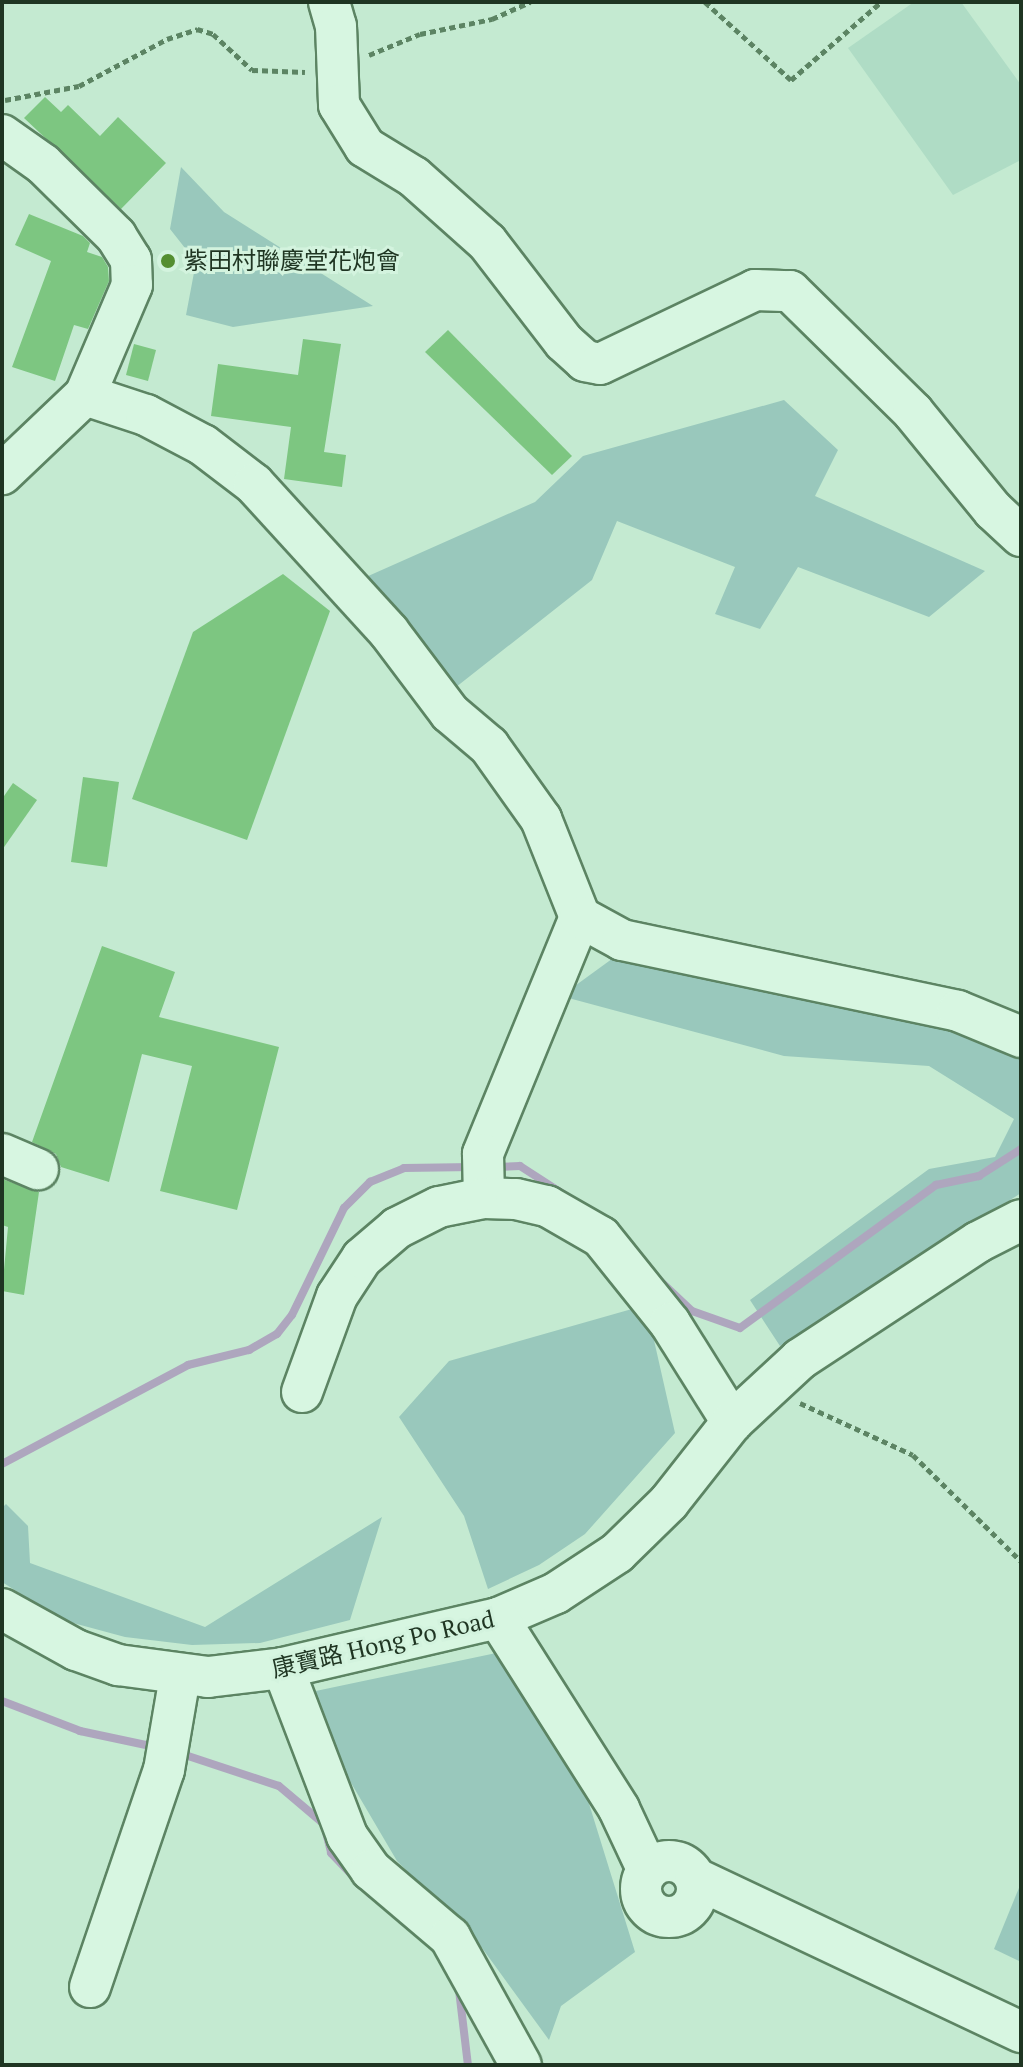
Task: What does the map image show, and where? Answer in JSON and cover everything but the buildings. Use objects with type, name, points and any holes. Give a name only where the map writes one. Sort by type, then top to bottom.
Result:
[{"type":"street","points":[[329,2],[340,73],[339,105],[365,147],[414,177],[487,242],[564,342],[585,361],[600,364],[755,290],[790,291],[913,412],[993,510],[1021,536]]},
{"type":"street","points":[[2,135],[82,200],[131,260],[132,285],[85,395],[2,474]]},
{"type":"street","points":[[85,395],[146,415],[203,445],[254,484],[389,632],[450,713],[489,746],[517,781],[561,859],[580,917],[483,1154],[484,1198]]},
{"type":"street","points":[[580,917],[622,940],[958,1011],[1021,1037]]},
{"type":"street","points":[[302,1392],[337,1296],[362,1258],[397,1228],[439,1207],[484,1198],[547,1206],[601,1237],[670,1323],[732,1422]]},
{"type":"street","name":"康寶路 Hong Po Road","points":[[2,1609],[76,1650],[118,1665],[180,1676],[283,1668],[498,1618],[556,1593],[617,1553],[669,1502],[732,1422],[766,1387],[978,1242],[1021,1220]]},
{"type":"street","points":[[498,1618],[619,1809],[648,1871],[642,1896],[660,1915],[686,1911],[696,1897],[695,1878],[1021,2032]]},
{"type":"street","points":[[283,1668],[347,1836],[371,1870],[450,1937],[521,2065]]},
{"type":"street","points":[[90,1987],[164,1770],[180,1676]]},
{"type":"path","points":[[2,101],[79,86],[167,39],[197,29],[213,34],[252,70],[340,73],[406,39],[492,19],[530,2]]},
{"type":"path","points":[[705,2],[791,80],[881,2]]},
{"type":"path","points":[[766,1387],[913,1455],[1021,1561]]},
{"type":"green space","points":[[914,2],[961,2],[1021,85],[1021,160],[953,195],[848,48]]},
{"type":"shaded area","points":[[181,167],[224,212],[373,306],[233,327],[186,315],[196,262],[170,229]]},
{"type":"shaded area","points":[[784,400],[838,450],[815,496],[985,571],[929,617],[798,567],[760,629],[715,614],[735,567],[617,521],[592,580],[451,691],[357,581],[535,502],[583,456]]},
{"type":"shaded area","points":[[616,956],[953,1027],[1021,1055],[1021,1193],[780,1346],[750,1300],[929,1169],[995,1157],[1014,1119],[929,1066],[784,1056],[561,996]]},
{"type":"shaded area","points":[[646,1305],[675,1433],[585,1534],[539,1565],[488,1589],[464,1516],[399,1417],[449,1361]]},
{"type":"shaded area","points":[[6,1504],[28,1526],[30,1563],[205,1627],[382,1517],[350,1620],[260,1643],[192,1645],[125,1637],[62,1620],[2,1582],[2,1508]]},
{"type":"shaded area","points":[[501,1652],[582,1781],[635,1952],[561,2006],[549,2040],[477,1941],[397,1861],[347,1776],[311,1692]]},
{"type":"shaded area","points":[[1021,1883],[1021,1962],[994,1949]]},
{"type":"waterway","points":[[660,1281],[692,1311],[740,1328],[936,1185],[979,1176],[1021,1149]]},
{"type":"waterway","points":[[494,1167],[520,1166],[574,1201]]},
{"type":"waterway","points":[[2,1464],[188,1365],[249,1350],[277,1334],[292,1315],[344,1208],[370,1182],[404,1168],[473,1167]]},
{"type":"waterway","points":[[2,1701],[80,1731],[155,1747]]},
{"type":"waterway","points":[[176,1752],[279,1786],[324,1824],[331,1853],[370,1894]]},
{"type":"waterway","points":[[459,1990],[468,2065]]},
{"type":"place","name":"紫田村聯慶堂花炮會","points":[[168,261]]}]
